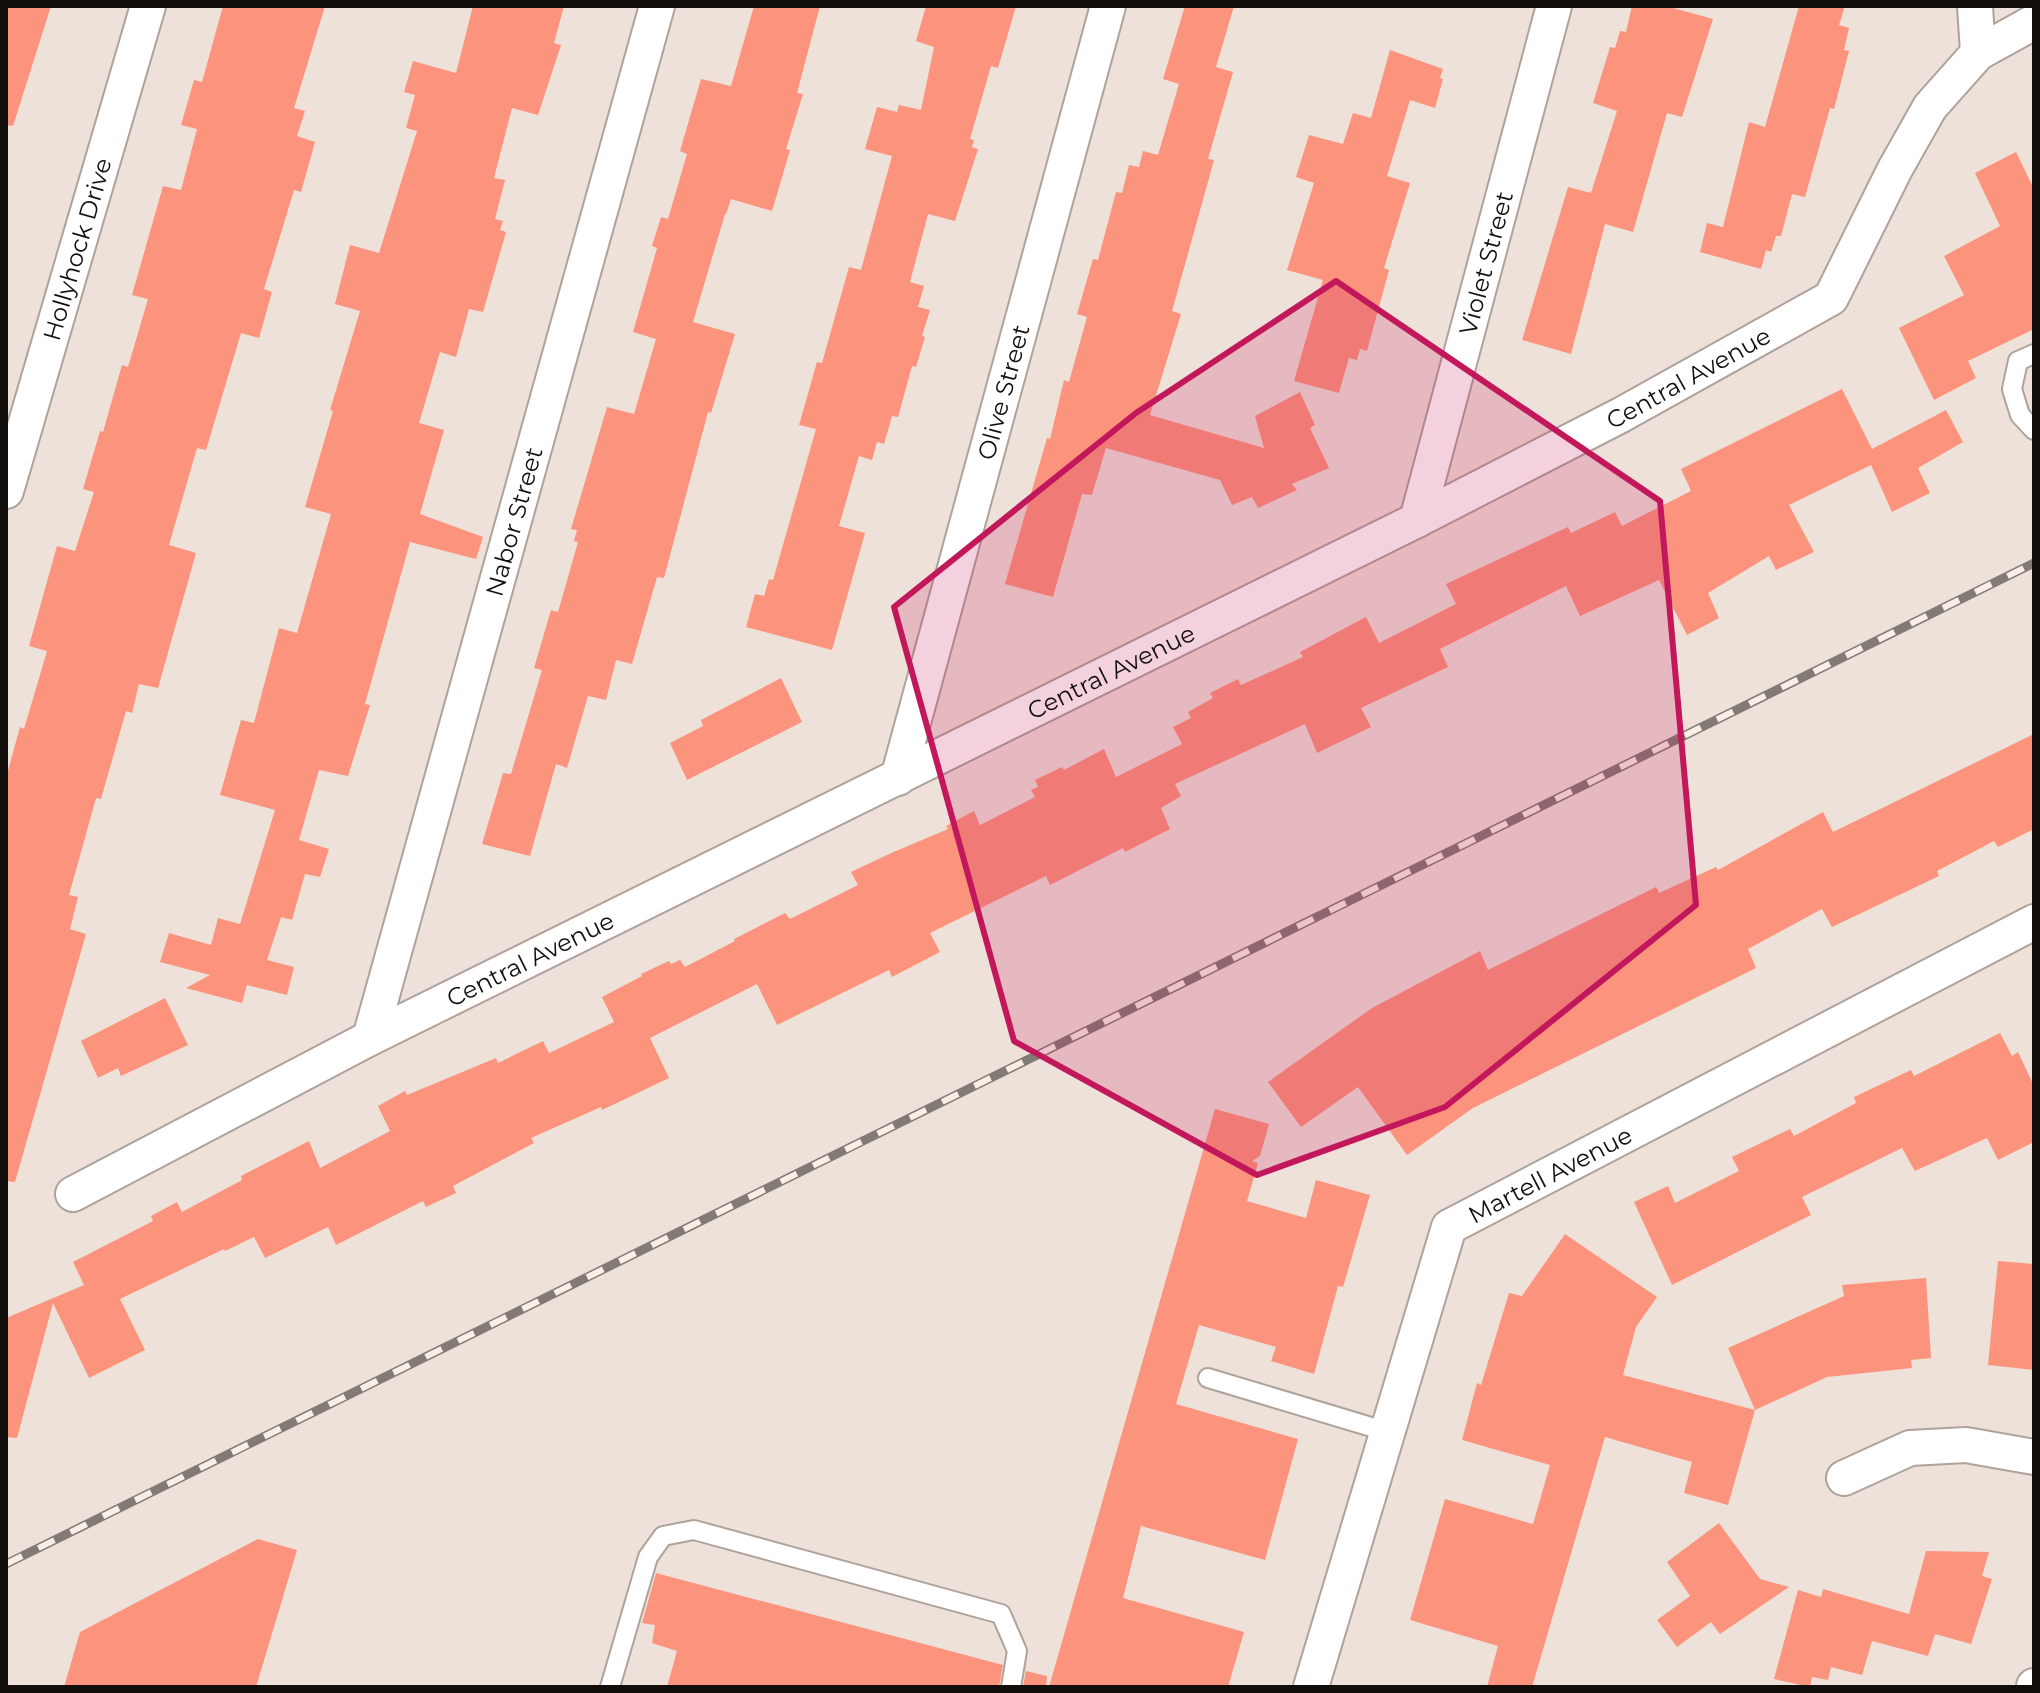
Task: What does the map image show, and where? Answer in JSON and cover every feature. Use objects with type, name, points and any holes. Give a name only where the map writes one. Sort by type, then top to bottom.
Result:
[{"type":"street","name":"Hollyhock Drive","points":[[6,491],[148,6]]},
{"type":"street","name":"Nabor Street","points":[[370,1038],[657,6]]},
{"type":"street","name":"Olive Street","points":[[898,778],[1108,6]]},
{"type":"street","name":"Violet Street","points":[[1417,520],[1554,6]]},
{"type":"street","points":[[1975,6],[1978,53]]},
{"type":"street","name":"Central Avenue","points":[[73,1194],[370,1038],[1417,520],[1621,415],[1831,298],[1895,169],[1930,107],[1978,53],[2034,22]]},
{"type":"street","name":"Martell Avenue","points":[[1311,1687],[1449,1227],[2034,922]]},
{"type":"street","points":[[1844,1478],[1910,1448],[1966,1445],[2034,1457]]},
{"type":"lane","points":[[2034,354],[2018,361],[2012,389],[2020,415],[2034,430]]},
{"type":"lane","points":[[1208,1378],[1388,1432]]},
{"type":"lane","points":[[610,1687],[648,1557],[663,1536],[694,1530],[1001,1614],[1017,1651],[1011,1687]]},
{"type":"highlighted area","points":[[1336,281],[1660,501],[1696,905],[1445,1107],[1257,1175],[1014,1041],[894,607],[1136,413]]},
{"type":"building","points":[[6,6],[51,6],[13,126],[6,125]]},
{"type":"building","points":[[223,6],[325,6],[294,108],[305,111],[297,136],[315,142],[301,192],[294,190],[264,289],[272,292],[259,338],[241,333],[206,450],[197,448],[169,545],[196,553],[158,688],[139,684],[132,713],[126,711],[101,799],[96,798],[69,895],[78,897],[70,929],[86,934],[15,1182],[6,1181],[6,778],[47,651],[29,646],[57,546],[75,551],[94,492],[83,489],[122,365],[128,367],[148,299],[132,295],[163,186],[181,190],[197,129],[181,125],[194,80],[202,82]]},
{"type":"building","points":[[473,6],[564,6],[554,43],[561,45],[538,115],[512,108],[494,178],[505,180],[495,219],[503,221],[500,230],[506,232],[483,312],[469,309],[456,357],[440,352],[419,423],[444,430],[420,514],[483,537],[476,559],[410,542],[365,704],[370,705],[348,776],[319,770],[299,840],[329,849],[320,877],[305,874],[292,920],[281,917],[267,960],[294,967],[287,995],[247,985],[242,1003],[186,988],[210,975],[160,962],[169,933],[211,945],[218,918],[240,924],[275,810],[220,795],[241,720],[254,723],[279,628],[297,633],[331,514],[305,507],[360,311],[335,304],[350,245],[379,253],[417,131],[406,128],[415,95],[404,92],[413,61],[456,73]]},
{"type":"building","points":[[754,6],[820,6],[797,93],[803,94],[786,149],[790,150],[772,211],[731,199],[693,322],[735,334],[711,413],[708,412],[664,578],[657,577],[632,664],[616,660],[606,700],[588,696],[567,768],[556,764],[530,856],[482,844],[503,773],[511,774],[542,670],[534,668],[551,610],[558,612],[578,542],[574,541],[577,530],[571,529],[607,407],[634,414],[656,339],[633,332],[657,248],[652,246],[661,217],[668,219],[687,154],[680,151],[701,79],[731,86]]},
{"type":"building","points":[[926,6],[1016,6],[998,68],[991,66],[970,139],[974,140],[972,147],[978,149],[955,221],[928,214],[910,282],[924,286],[918,307],[930,310],[922,336],[925,337],[916,367],[912,366],[898,417],[892,416],[884,444],[877,442],[872,460],[859,456],[839,526],[865,533],[832,650],[746,627],[755,594],[764,596],[769,579],[773,580],[816,429],[799,425],[817,362],[822,363],[849,267],[861,270],[892,156],[865,149],[877,107],[897,112],[899,105],[921,110],[934,47],[916,41]]},
{"type":"building","points":[[1185,6],[1234,6],[1216,67],[1233,72],[1208,159],[1214,160],[1172,311],[1181,314],[1150,415],[1264,448],[1255,416],[1300,392],[1315,425],[1310,428],[1329,468],[1292,484],[1297,490],[1258,508],[1252,497],[1232,505],[1220,480],[1106,448],[1092,495],[1082,494],[1053,597],[1005,584],[1047,438],[1050,439],[1064,380],[1069,382],[1087,317],[1077,314],[1093,259],[1098,260],[1116,192],[1122,193],[1129,165],[1139,167],[1143,151],[1158,155],[1179,84],[1163,79]]},
{"type":"building","points":[[1632,6],[1666,6],[1713,19],[1682,117],[1667,113],[1633,232],[1605,224],[1571,354],[1522,340],[1568,187],[1591,193],[1617,111],[1593,103],[1610,47],[1615,48],[1620,31],[1626,32]]},
{"type":"building","points":[[1799,6],[1845,6],[1839,25],[1849,28],[1844,50],[1849,51],[1805,197],[1792,194],[1781,236],[1776,236],[1771,252],[1766,250],[1761,269],[1700,252],[1707,223],[1723,227],[1749,122],[1765,127]]},
{"type":"building","points":[[1390,50],[1443,69],[1440,78],[1443,79],[1435,108],[1410,100],[1387,176],[1410,183],[1384,268],[1389,270],[1367,351],[1360,349],[1357,360],[1349,358],[1339,393],[1294,381],[1323,280],[1287,270],[1314,183],[1296,177],[1309,135],[1343,144],[1353,113],[1371,118]]},
{"type":"building","points":[[2016,152],[2034,189],[2034,329],[1968,361],[1976,378],[1934,400],[1899,328],[1964,295],[1944,256],[2000,226],[1975,173]]},
{"type":"building","points":[[1842,389],[1872,449],[1946,410],[1963,442],[1918,468],[1930,493],[1892,512],[1871,465],[1789,505],[1814,552],[1776,570],[1769,556],[1708,593],[1719,618],[1687,635],[1659,580],[1580,616],[1566,586],[1440,649],[1448,667],[1361,708],[1371,727],[1317,753],[1305,724],[1175,784],[1181,796],[1161,808],[1170,829],[1125,852],[1123,848],[1050,885],[1046,876],[930,933],[940,952],[892,977],[889,970],[777,1025],[757,984],[650,1038],[669,1078],[602,1110],[601,1107],[531,1138],[534,1143],[453,1186],[456,1193],[426,1207],[423,1201],[336,1245],[328,1227],[265,1258],[254,1237],[120,1299],[145,1350],[89,1378],[53,1303],[17,1438],[6,1437],[6,1318],[84,1285],[73,1262],[153,1221],[151,1216],[177,1202],[182,1212],[242,1180],[241,1176],[309,1141],[320,1168],[390,1131],[378,1106],[405,1091],[407,1095],[496,1058],[498,1063],[543,1041],[549,1053],[614,1022],[602,997],[641,974],[669,961],[671,964],[680,960],[685,967],[785,913],[790,919],[858,885],[851,872],[948,829],[946,826],[974,811],[980,825],[1035,797],[1031,790],[1038,787],[1035,780],[1062,767],[1064,770],[1104,749],[1116,777],[1182,744],[1173,727],[1191,718],[1188,712],[1213,698],[1210,693],[1238,679],[1241,685],[1303,657],[1300,652],[1366,617],[1379,643],[1456,604],[1446,584],[1568,527],[1571,533],[1615,512],[1622,526],[1691,491],[1681,469]]},
{"type":"building","points":[[781,678],[802,722],[687,780],[670,743],[703,726],[701,720]]},
{"type":"building","points":[[2034,734],[2034,829],[1998,847],[1994,841],[1937,871],[1939,876],[1832,927],[1822,909],[1748,949],[1756,968],[1473,1108],[1407,1155],[1358,1087],[1301,1127],[1268,1082],[1372,1008],[1480,951],[1488,970],[1656,887],[1659,893],[1716,867],[1718,870],[1823,812],[1833,832]]},
{"type":"building","points":[[165,998],[188,1045],[121,1076],[118,1068],[98,1078],[81,1041]]},
{"type":"building","points":[[2000,1033],[2012,1056],[2018,1052],[2034,1086],[2034,1142],[1998,1160],[1987,1138],[1915,1171],[1902,1148],[1802,1197],[1811,1215],[1672,1285],[1634,1202],[1668,1186],[1675,1203],[1739,1171],[1732,1157],[1790,1129],[1794,1136],[1856,1103],[1854,1097],[1911,1070],[1914,1076]]},
{"type":"building","points":[[1215,1109],[1269,1124],[1260,1156],[1252,1161],[1258,1163],[1247,1201],[1306,1218],[1316,1180],[1370,1195],[1343,1287],[1338,1286],[1314,1374],[1271,1361],[1276,1347],[1199,1325],[1176,1404],[1298,1439],[1265,1560],[1141,1526],[1123,1598],[1244,1632],[1228,1687],[1049,1687]]},
{"type":"building","points":[[1565,1234],[1657,1297],[1636,1327],[1623,1375],[1755,1410],[1728,1505],[1684,1493],[1692,1462],[1605,1437],[1532,1687],[1487,1687],[1498,1646],[1410,1620],[1445,1499],[1533,1524],[1550,1465],[1462,1440],[1477,1383],[1481,1385],[1509,1293],[1522,1296]]},
{"type":"building","points":[[1998,1261],[2034,1264],[2034,1370],[1988,1365]]},
{"type":"building","points":[[1926,1278],[1931,1358],[1911,1360],[1912,1368],[1827,1377],[1755,1410],[1728,1348],[1844,1296],[1842,1285]]},
{"type":"building","points":[[1719,1523],[1760,1579],[1789,1587],[1720,1634],[1711,1622],[1677,1647],[1657,1620],[1690,1596],[1667,1562]]},
{"type":"building","points":[[258,1539],[297,1550],[256,1687],[64,1687],[80,1632]]},
{"type":"building","points":[[1926,1551],[1989,1552],[1982,1576],[1992,1579],[1971,1644],[1935,1634],[1928,1656],[1872,1641],[1862,1675],[1831,1667],[1828,1680],[1812,1677],[1810,1687],[1774,1679],[1798,1590],[1821,1597],[1823,1589],[1909,1614]]},
{"type":"building","points":[[656,1573],[1003,1665],[999,1687],[667,1687],[677,1651],[652,1643],[655,1625],[642,1623]]},
{"type":"building","points":[[1026,1671],[1047,1676],[1046,1687],[1023,1687]]},
{"type":"railway","points":[[6,1564],[2034,563]]}]
